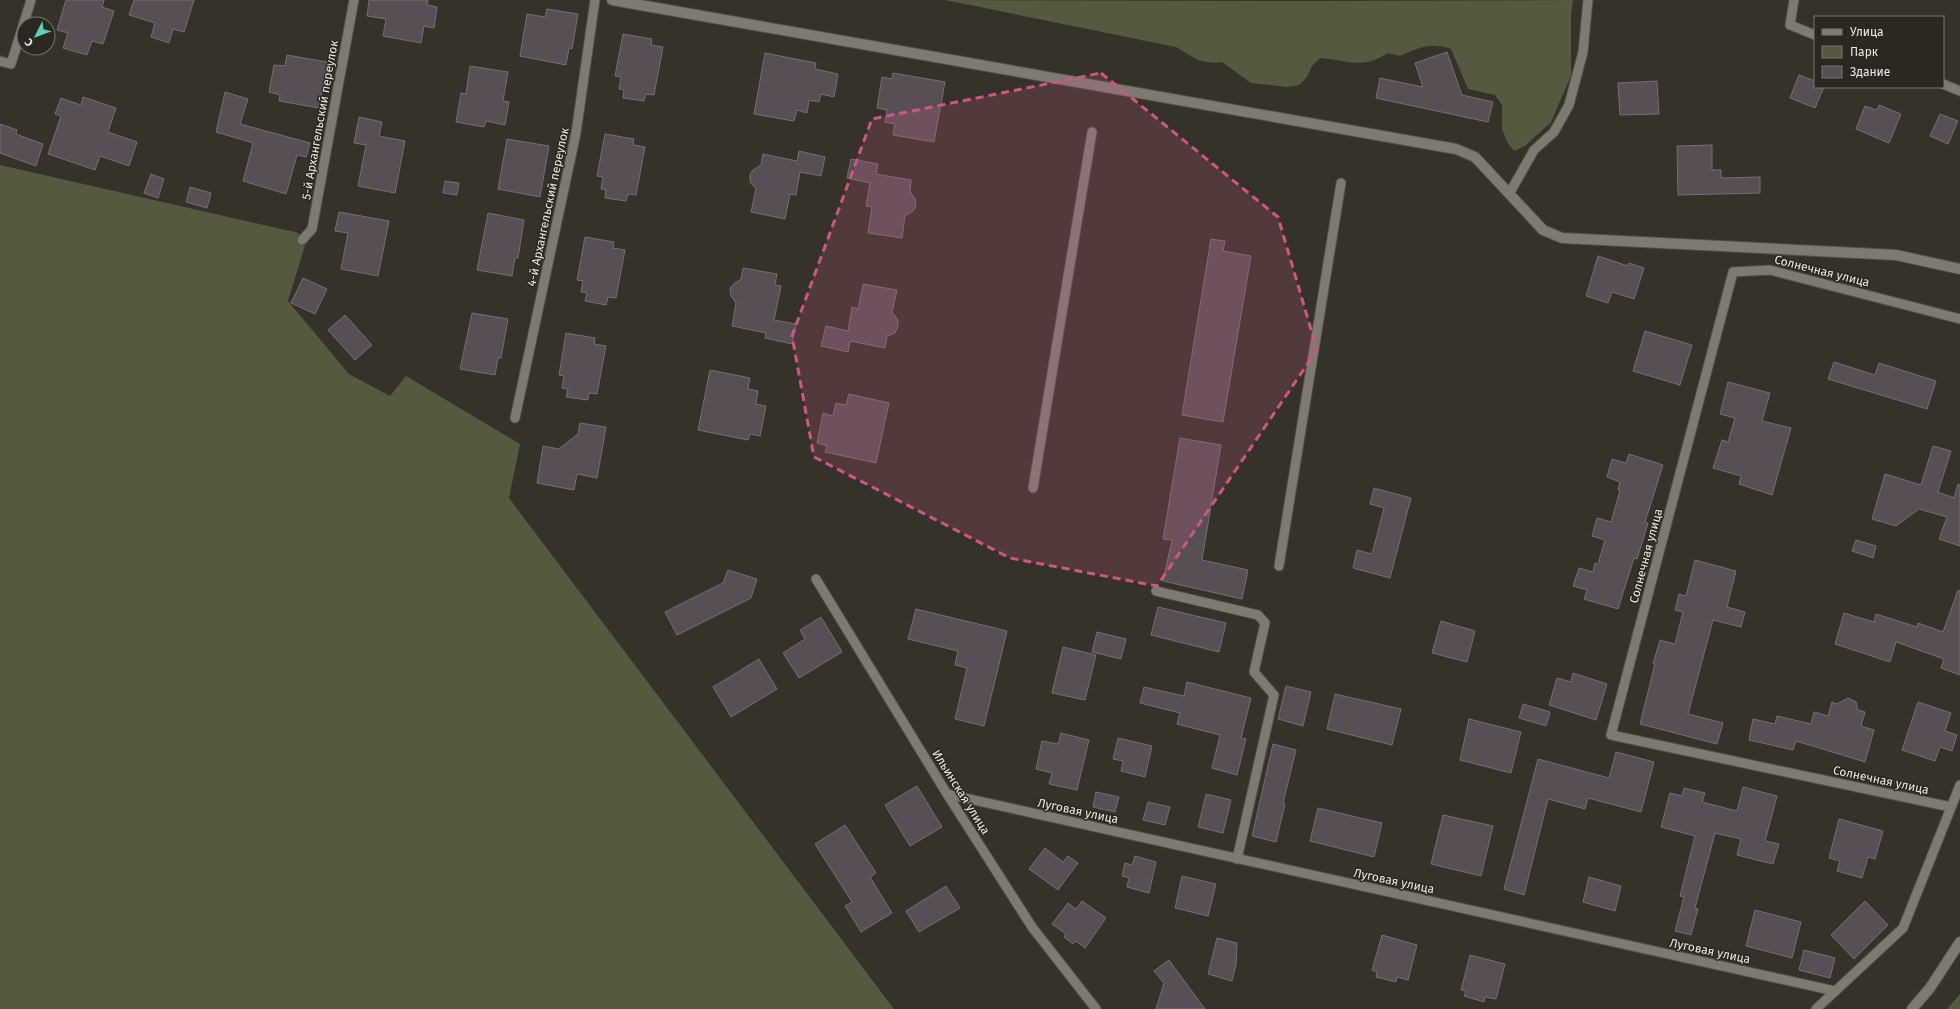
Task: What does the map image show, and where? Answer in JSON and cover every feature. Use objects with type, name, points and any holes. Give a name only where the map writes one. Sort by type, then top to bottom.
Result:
[{"type":"street","points":[[612,0],[1456,149],[1475,157],[1543,230],[1562,238],[1896,255],[1960,268]]},
{"type":"street","points":[[1912,1009],[1930,988],[1960,942]]},
{"type":"lane","points":[[0,61],[11,64],[31,0]]},
{"type":"lane","name":"5-й Архангельский переулок","points":[[302,240],[312,229],[354,0]]},
{"type":"lane","name":"4-й Архангельский переулок","points":[[515,418],[576,133],[595,0]]},
{"type":"lane","points":[[1510,194],[1534,150],[1554,132],[1569,105],[1583,52],[1588,0]]},
{"type":"lane","points":[[1794,0],[1790,25],[1814,34]]},
{"type":"lane","points":[[1944,84],[1960,90]]},
{"type":"lane","points":[[1033,488],[1092,132]]},
{"type":"lane","points":[[1279,566],[1341,183]]},
{"type":"lane","name":"Солнечная улица","points":[[1951,807],[1611,735],[1733,272],[1770,270],[1960,319]]},
{"type":"lane","name":"Ильинская улица","points":[[816,579],[948,794],[1032,927],[1096,1009]]},
{"type":"lane","points":[[1156,591],[1258,615],[1265,624],[1254,672],[1274,695],[1237,859]]},
{"type":"lane","points":[[1816,1009],[1903,928],[1960,785]]},
{"type":"lane","name":"Луговая улица","points":[[948,794],[1835,991]]},
{"type":"highlighted area","points":[[1101,73],[1278,217],[1317,350],[1157,586],[1010,558],[814,457],[792,336],[872,119]]},
{"type":"green space","points":[[945,0],[1573,0],[1571,15],[1571,76],[1551,122],[1525,146],[1514,151],[1507,142],[1502,129],[1502,105],[1495,95],[1468,89],[1451,49],[1444,47],[1425,46],[1400,56],[1388,53],[1379,58],[1362,63],[1320,58],[1312,66],[1307,77],[1299,85],[1287,87],[1251,83],[1222,62],[1215,63],[1203,61],[1192,57],[1176,47]]},
{"type":"green space","points":[[0,165],[299,233],[298,240],[306,242],[288,301],[349,374],[390,396],[406,376],[520,444],[509,498],[894,1009],[0,1009]]},
{"type":"green space","points":[[1960,994],[1960,1009],[1947,1009]]},
{"type":"building","points":[[66,0],[104,0],[102,7],[114,11],[103,44],[92,41],[87,55],[63,48],[68,33],[57,30]]},
{"type":"building","points":[[134,0],[194,0],[184,32],[173,29],[169,43],[151,37],[155,23],[129,15]]},
{"type":"building","points":[[369,0],[428,0],[427,5],[437,7],[434,28],[424,26],[421,43],[383,36],[386,19],[367,16]]},
{"type":"building","points":[[547,9],[578,14],[572,49],[569,48],[566,65],[520,56],[527,14],[545,17]]},
{"type":"building","points":[[623,34],[652,39],[651,45],[663,47],[654,95],[646,94],[644,101],[623,98],[624,90],[619,89],[621,77],[615,76]]},
{"type":"building","points":[[1447,52],[1462,95],[1493,102],[1488,122],[1376,98],[1380,78],[1423,87],[1415,63]]},
{"type":"building","points":[[765,53],[816,63],[815,69],[838,74],[834,97],[821,94],[819,102],[809,100],[807,113],[797,110],[794,121],[754,114]]},
{"type":"building","points":[[287,55],[327,62],[319,108],[279,101],[280,95],[269,92],[274,65],[285,66]]},
{"type":"building","points":[[470,66],[508,72],[503,101],[509,102],[505,125],[486,121],[484,127],[456,122],[461,93],[466,94]]},
{"type":"building","points":[[893,73],[945,82],[934,142],[893,135],[895,124],[885,122],[887,110],[877,108],[882,77],[892,79]]},
{"type":"building","points":[[1799,75],[1814,81],[1814,88],[1824,88],[1815,108],[1790,98]]},
{"type":"building","points":[[1657,81],[1659,114],[1620,115],[1618,83]]},
{"type":"building","points":[[225,92],[248,99],[240,124],[310,143],[306,157],[297,155],[286,194],[243,181],[253,143],[216,132]]},
{"type":"building","points":[[83,97],[116,108],[108,132],[137,142],[129,166],[100,156],[95,170],[48,154],[61,116],[55,114],[61,98],[81,105]]},
{"type":"building","points":[[1879,105],[1901,114],[1889,143],[1856,129],[1865,106],[1877,110]]},
{"type":"building","points":[[1940,114],[1958,121],[1948,144],[1930,136]]},
{"type":"building","points":[[359,117],[382,122],[379,136],[405,141],[395,193],[358,186],[366,145],[354,143]]},
{"type":"building","points":[[0,124],[17,130],[16,134],[43,144],[36,166],[0,153]]},
{"type":"building","points":[[605,134],[634,139],[633,145],[645,147],[636,195],[628,194],[626,201],[605,198],[606,190],[601,189],[603,177],[597,176]]},
{"type":"building","points":[[507,139],[549,146],[540,197],[498,189]]},
{"type":"building","points":[[1712,145],[1712,170],[1721,170],[1721,178],[1760,177],[1760,193],[1678,195],[1677,146]]},
{"type":"building","points":[[799,151],[825,157],[821,176],[800,172],[796,195],[790,194],[785,219],[751,212],[756,189],[750,182],[750,174],[761,165],[763,154],[797,161]]},
{"type":"building","points":[[851,159],[878,164],[876,174],[911,180],[910,192],[915,198],[916,206],[913,211],[905,216],[902,238],[868,233],[872,207],[866,206],[870,183],[847,178]]},
{"type":"building","points":[[151,174],[164,179],[158,198],[144,193]]},
{"type":"building","points":[[445,181],[459,183],[457,195],[443,193]]},
{"type":"building","points":[[190,187],[211,193],[207,208],[186,202]]},
{"type":"building","points":[[339,212],[389,221],[378,276],[341,269],[348,233],[335,231]]},
{"type":"building","points":[[488,213],[524,220],[518,258],[515,258],[512,276],[477,270]]},
{"type":"building","points":[[585,237],[614,242],[613,248],[625,250],[616,298],[608,297],[606,305],[585,301],[587,293],[581,292],[583,281],[577,280]]},
{"type":"building","points":[[1211,239],[1225,241],[1223,251],[1251,256],[1223,422],[1182,415]]},
{"type":"building","points":[[1598,256],[1628,266],[1629,263],[1644,268],[1634,299],[1612,292],[1608,303],[1586,296]]},
{"type":"building","points":[[743,268],[777,274],[775,285],[781,286],[774,320],[796,324],[792,344],[765,338],[766,333],[732,326],[736,303],[731,296],[730,288],[741,279]]},
{"type":"building","points":[[303,278],[327,289],[315,314],[291,303]]},
{"type":"building","points":[[863,284],[897,290],[892,312],[898,320],[898,326],[895,333],[887,336],[885,348],[850,341],[848,352],[821,346],[826,326],[848,331],[852,307],[858,309]]},
{"type":"building","points":[[472,313],[508,319],[501,358],[498,358],[495,375],[460,369]]},
{"type":"building","points":[[345,315],[372,345],[355,360],[328,330]]},
{"type":"building","points":[[1645,331],[1692,345],[1680,385],[1633,371]]},
{"type":"building","points":[[566,333],[595,338],[594,344],[606,346],[597,394],[589,393],[588,400],[566,397],[568,389],[562,388],[564,376],[559,375]]},
{"type":"building","points":[[1834,362],[1875,375],[1879,363],[1936,381],[1927,409],[1828,379]]},
{"type":"building","points":[[710,370],[750,378],[748,389],[758,391],[756,404],[766,406],[760,436],[750,434],[748,440],[698,430]]},
{"type":"building","points":[[1728,382],[1770,393],[1762,421],[1791,428],[1772,495],[1739,484],[1741,476],[1713,468],[1722,440],[1728,442],[1735,418],[1720,414]]},
{"type":"building","points":[[849,394],[889,403],[876,463],[825,452],[827,446],[817,443],[823,413],[833,416],[836,403],[846,405]]},
{"type":"building","points":[[580,423],[606,427],[597,478],[577,474],[574,490],[537,483],[543,446],[559,449],[578,434]]},
{"type":"building","points":[[1180,438],[1221,445],[1202,560],[1248,570],[1242,599],[1163,581],[1172,540],[1163,539]]},
{"type":"building","points":[[1933,446],[1951,451],[1938,492],[1954,498],[1958,484],[1960,485],[1960,546],[1939,539],[1947,517],[1919,509],[1896,526],[1872,519],[1885,474],[1921,485]]},
{"type":"building","points":[[1629,454],[1663,465],[1645,522],[1648,523],[1637,559],[1634,558],[1618,609],[1584,599],[1587,590],[1573,586],[1579,568],[1593,572],[1595,563],[1598,564],[1605,540],[1592,536],[1597,518],[1611,522],[1620,491],[1618,490],[1620,482],[1607,477],[1612,459],[1626,463]]},
{"type":"building","points":[[1374,488],[1411,498],[1390,578],[1353,568],[1357,550],[1372,554],[1384,508],[1370,504]]},
{"type":"building","points":[[1856,540],[1876,546],[1873,558],[1852,551]]},
{"type":"building","points":[[1695,560],[1736,571],[1727,607],[1745,612],[1741,627],[1713,620],[1688,714],[1723,723],[1717,744],[1640,724],[1655,664],[1653,664],[1660,640],[1675,644],[1683,612],[1675,610],[1679,594],[1686,596]]},
{"type":"building","points":[[728,570],[757,579],[751,598],[677,635],[665,612],[723,583]]},
{"type":"building","points":[[1958,590],[1960,591],[1960,675],[1941,668],[1944,659],[1896,642],[1890,662],[1835,644],[1844,613],[1874,622],[1876,614],[1917,627],[1918,623],[1943,632]]},
{"type":"building","points":[[1158,607],[1226,623],[1219,652],[1151,635]]},
{"type":"building","points":[[916,609],[1007,631],[984,726],[955,719],[967,668],[955,665],[958,651],[908,639]]},
{"type":"building","points":[[821,617],[842,652],[799,678],[783,653],[805,639],[800,630]]},
{"type":"building","points":[[1441,621],[1475,631],[1467,662],[1432,653]]},
{"type":"building","points":[[1097,632],[1126,639],[1121,659],[1092,652]]},
{"type":"building","points":[[1063,647],[1096,655],[1085,700],[1052,693]]},
{"type":"building","points":[[759,659],[777,689],[731,717],[713,687]]},
{"type":"building","points":[[1573,673],[1607,684],[1596,720],[1549,705],[1557,678],[1571,682]]},
{"type":"building","points":[[1187,682],[1251,698],[1241,738],[1246,739],[1237,775],[1212,768],[1220,735],[1177,724],[1180,713],[1140,703],[1144,687],[1184,696]]},
{"type":"building","points":[[1286,686],[1311,692],[1303,726],[1278,719]]},
{"type":"building","points":[[1335,694],[1401,709],[1392,745],[1327,729]]},
{"type":"building","points":[[1848,698],[1856,702],[1858,710],[1865,712],[1861,726],[1874,730],[1865,762],[1796,741],[1793,750],[1749,740],[1753,719],[1775,724],[1777,716],[1811,724],[1814,712],[1828,716],[1832,702],[1837,704]]},
{"type":"building","points":[[1918,702],[1951,713],[1945,731],[1957,735],[1952,751],[1940,747],[1935,761],[1902,750]]},
{"type":"building","points":[[1523,704],[1550,712],[1546,726],[1519,718]]},
{"type":"building","points":[[1469,719],[1521,732],[1511,773],[1460,760]]},
{"type":"building","points":[[1061,733],[1089,740],[1077,790],[1049,784],[1052,773],[1036,769],[1042,741],[1058,744]]},
{"type":"building","points":[[1118,738],[1152,746],[1145,777],[1121,771],[1123,761],[1113,759]]},
{"type":"building","points":[[1273,744],[1296,750],[1283,803],[1285,804],[1276,842],[1252,836]]},
{"type":"building","points":[[1616,752],[1654,762],[1641,812],[1588,798],[1585,809],[1548,799],[1524,895],[1504,889],[1538,759],[1609,778]]},
{"type":"building","points":[[917,786],[942,827],[910,846],[885,805]]},
{"type":"building","points":[[1743,787],[1777,796],[1765,841],[1779,844],[1773,864],[1737,855],[1741,839],[1715,833],[1695,908],[1698,909],[1691,935],[1675,931],[1684,897],[1680,896],[1695,836],[1661,827],[1670,793],[1682,796],[1684,788],[1705,793],[1702,802],[1737,811]]},
{"type":"building","points":[[1096,792],[1119,797],[1115,812],[1093,807]]},
{"type":"building","points":[[1206,794],[1231,800],[1223,833],[1198,827]]},
{"type":"building","points":[[1148,802],[1170,807],[1165,825],[1143,820]]},
{"type":"building","points":[[1318,808],[1382,823],[1374,857],[1310,841]]},
{"type":"building","points":[[1443,815],[1493,826],[1481,876],[1431,864]]},
{"type":"building","points":[[1839,819],[1883,831],[1875,859],[1868,857],[1862,878],[1837,871],[1840,861],[1829,858]]},
{"type":"building","points":[[845,825],[876,873],[870,877],[892,913],[861,932],[845,906],[852,902],[815,844]]},
{"type":"building","points":[[1045,848],[1063,862],[1068,856],[1078,863],[1058,890],[1029,869]]},
{"type":"building","points":[[1135,856],[1156,862],[1149,893],[1127,887],[1129,878],[1122,876],[1125,863],[1132,865]]},
{"type":"building","points":[[1182,876],[1216,884],[1208,916],[1175,908]]},
{"type":"building","points":[[1589,877],[1621,886],[1615,911],[1583,902]]},
{"type":"building","points":[[946,886],[960,908],[919,932],[906,911]]},
{"type":"building","points":[[1082,901],[1106,918],[1085,948],[1076,941],[1073,944],[1064,937],[1066,934],[1052,924],[1068,903],[1076,909]]},
{"type":"building","points":[[1865,901],[1888,925],[1854,959],[1831,935]]},
{"type":"building","points":[[1755,910],[1801,922],[1792,958],[1746,946]]},
{"type":"building","points":[[1382,935],[1417,945],[1408,980],[1397,977],[1396,982],[1376,977],[1377,972],[1372,970]]},
{"type":"building","points":[[1217,938],[1237,943],[1236,965],[1232,981],[1208,974]]},
{"type":"building","points":[[1804,950],[1835,958],[1830,978],[1799,970]]},
{"type":"building","points":[[1470,955],[1505,964],[1496,999],[1485,997],[1484,1002],[1464,996],[1466,991],[1461,990]]},
{"type":"building","points":[[1169,960],[1205,1009],[1156,1009],[1164,983],[1154,971]]}]
